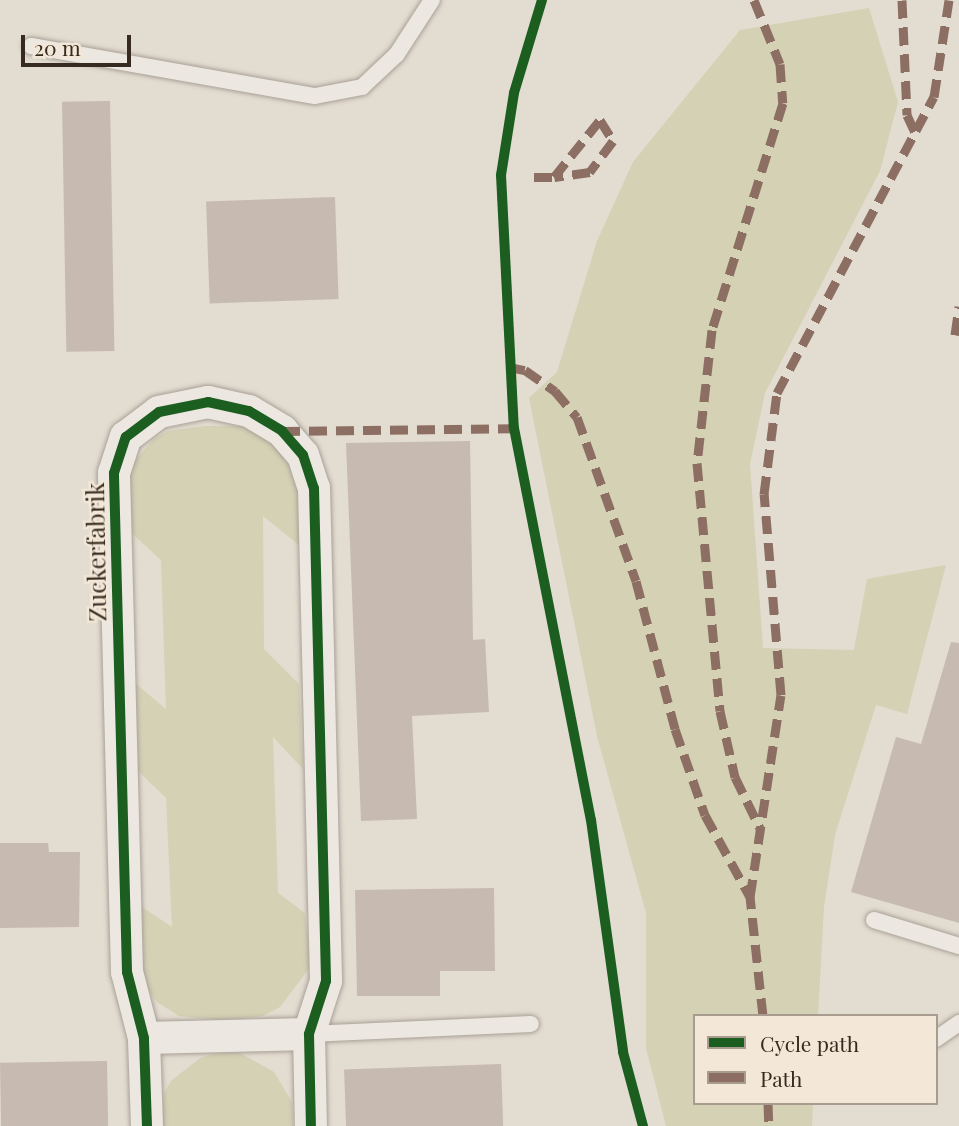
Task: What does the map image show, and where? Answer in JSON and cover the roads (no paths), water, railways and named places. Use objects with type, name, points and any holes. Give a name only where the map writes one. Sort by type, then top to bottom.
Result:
[{"type":"street","name":"Zuckerfabrik","points":[[147,1126],[144,1038],[127,972],[114,473],[126,437],[159,412],[208,402],[249,411],[282,431],[303,455],[314,488],[326,981],[309,1034],[311,1126]]},
{"type":"street","points":[[144,1038],[309,1034]]},
{"type":"lane","points":[[31,46],[315,96],[362,87],[397,54],[432,0]]},
{"type":"lane","points":[[874,920],[959,946]]},
{"type":"lane","points":[[938,1038],[959,1023]]},
{"type":"lane","points":[[309,1034],[531,1024]]}]
